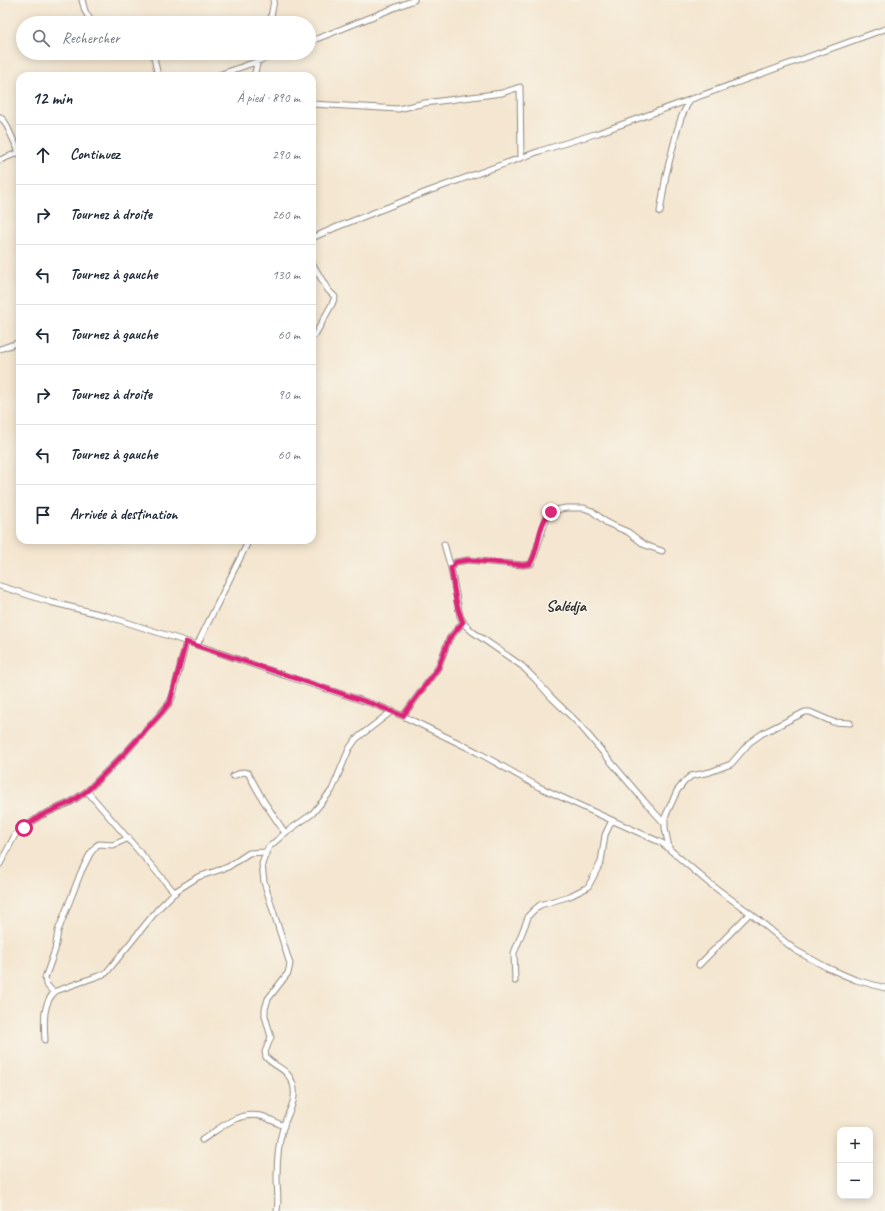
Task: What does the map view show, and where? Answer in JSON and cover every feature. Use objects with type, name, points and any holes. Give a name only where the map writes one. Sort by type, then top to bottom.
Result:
[{"type":"street","points":[[82,0],[88,16]]},
{"type":"street","points":[[271,16],[274,0]]},
{"type":"street","points":[[316,39],[414,0]]},
{"type":"street","points":[[316,236],[429,191],[521,158],[598,133],[885,29]]},
{"type":"street","points":[[155,60],[157,72]]},
{"type":"street","points":[[228,72],[262,60]]},
{"type":"street","points":[[255,72],[257,62]]},
{"type":"street","points":[[316,104],[398,109],[425,103],[502,93],[520,87],[521,158]]},
{"type":"street","points":[[660,212],[666,175],[677,131],[681,118],[690,100]]},
{"type":"street","points":[[0,117],[5,122],[16,144]]},
{"type":"street","points":[[0,160],[16,154]]},
{"type":"street","points":[[316,270],[328,290],[335,296],[316,333]]},
{"type":"street","points":[[0,349],[16,343]]},
{"type":"street","points":[[451,568],[456,562],[468,560],[523,565],[530,564],[534,557],[547,516],[551,512],[566,508],[584,508],[592,511],[607,523],[628,532],[645,545],[662,551]]},
{"type":"street","points":[[197,645],[247,544]]},
{"type":"street","points":[[444,544],[451,568],[460,616],[463,622],[473,632],[522,666],[532,675],[551,697],[578,723],[664,823]]},
{"type":"street","points":[[0,586],[50,602],[112,618],[392,710],[477,752],[539,786],[652,838],[669,848],[709,883],[750,913],[790,947],[811,960],[856,980],[885,988]]},
{"type":"street","points":[[403,716],[438,668],[449,639],[463,622]]},
{"type":"street","points":[[0,864],[17,833],[40,816],[71,802],[87,791],[125,753],[170,702],[186,642]]},
{"type":"street","points":[[277,1211],[279,1146],[284,1126],[294,1100],[293,1086],[285,1070],[266,1056],[265,1052],[271,1036],[265,1016],[265,1009],[268,999],[288,973],[290,964],[264,882],[262,864],[265,852],[268,848],[285,833],[312,814],[332,790],[349,749],[356,739],[392,710]]},
{"type":"street","points":[[669,848],[664,823],[669,807],[677,791],[691,776],[710,772],[731,764],[749,743],[762,733],[807,712],[833,722],[850,723]]},
{"type":"street","points":[[233,776],[243,772],[248,773],[263,800],[285,833]]},
{"type":"street","points":[[87,791],[175,893]]},
{"type":"street","points":[[515,981],[514,953],[529,914],[540,905],[570,896],[588,887],[601,862],[604,835],[612,820]]},
{"type":"street","points":[[54,993],[46,984],[45,978],[55,950],[58,931],[81,872],[96,846],[99,844],[113,845],[129,838]]},
{"type":"street","points":[[44,1040],[44,1017],[48,1004],[56,991],[102,976],[158,910],[175,893],[198,877],[228,866],[249,853],[265,852]]},
{"type":"street","points":[[699,965],[750,913]]},
{"type":"street","points":[[202,1140],[233,1119],[242,1116],[261,1116],[284,1126]]},
{"type":"district","name":"Salédja","points":[[566,605]]},
{"type":"route","points":[[24,828],[40,816],[71,802],[87,791],[125,753],[162,712],[170,702],[186,642],[392,710],[403,716],[438,668],[449,639],[463,622],[460,616],[451,568],[456,562],[468,560],[523,565],[530,564],[534,557],[544,522],[551,512]]}]
